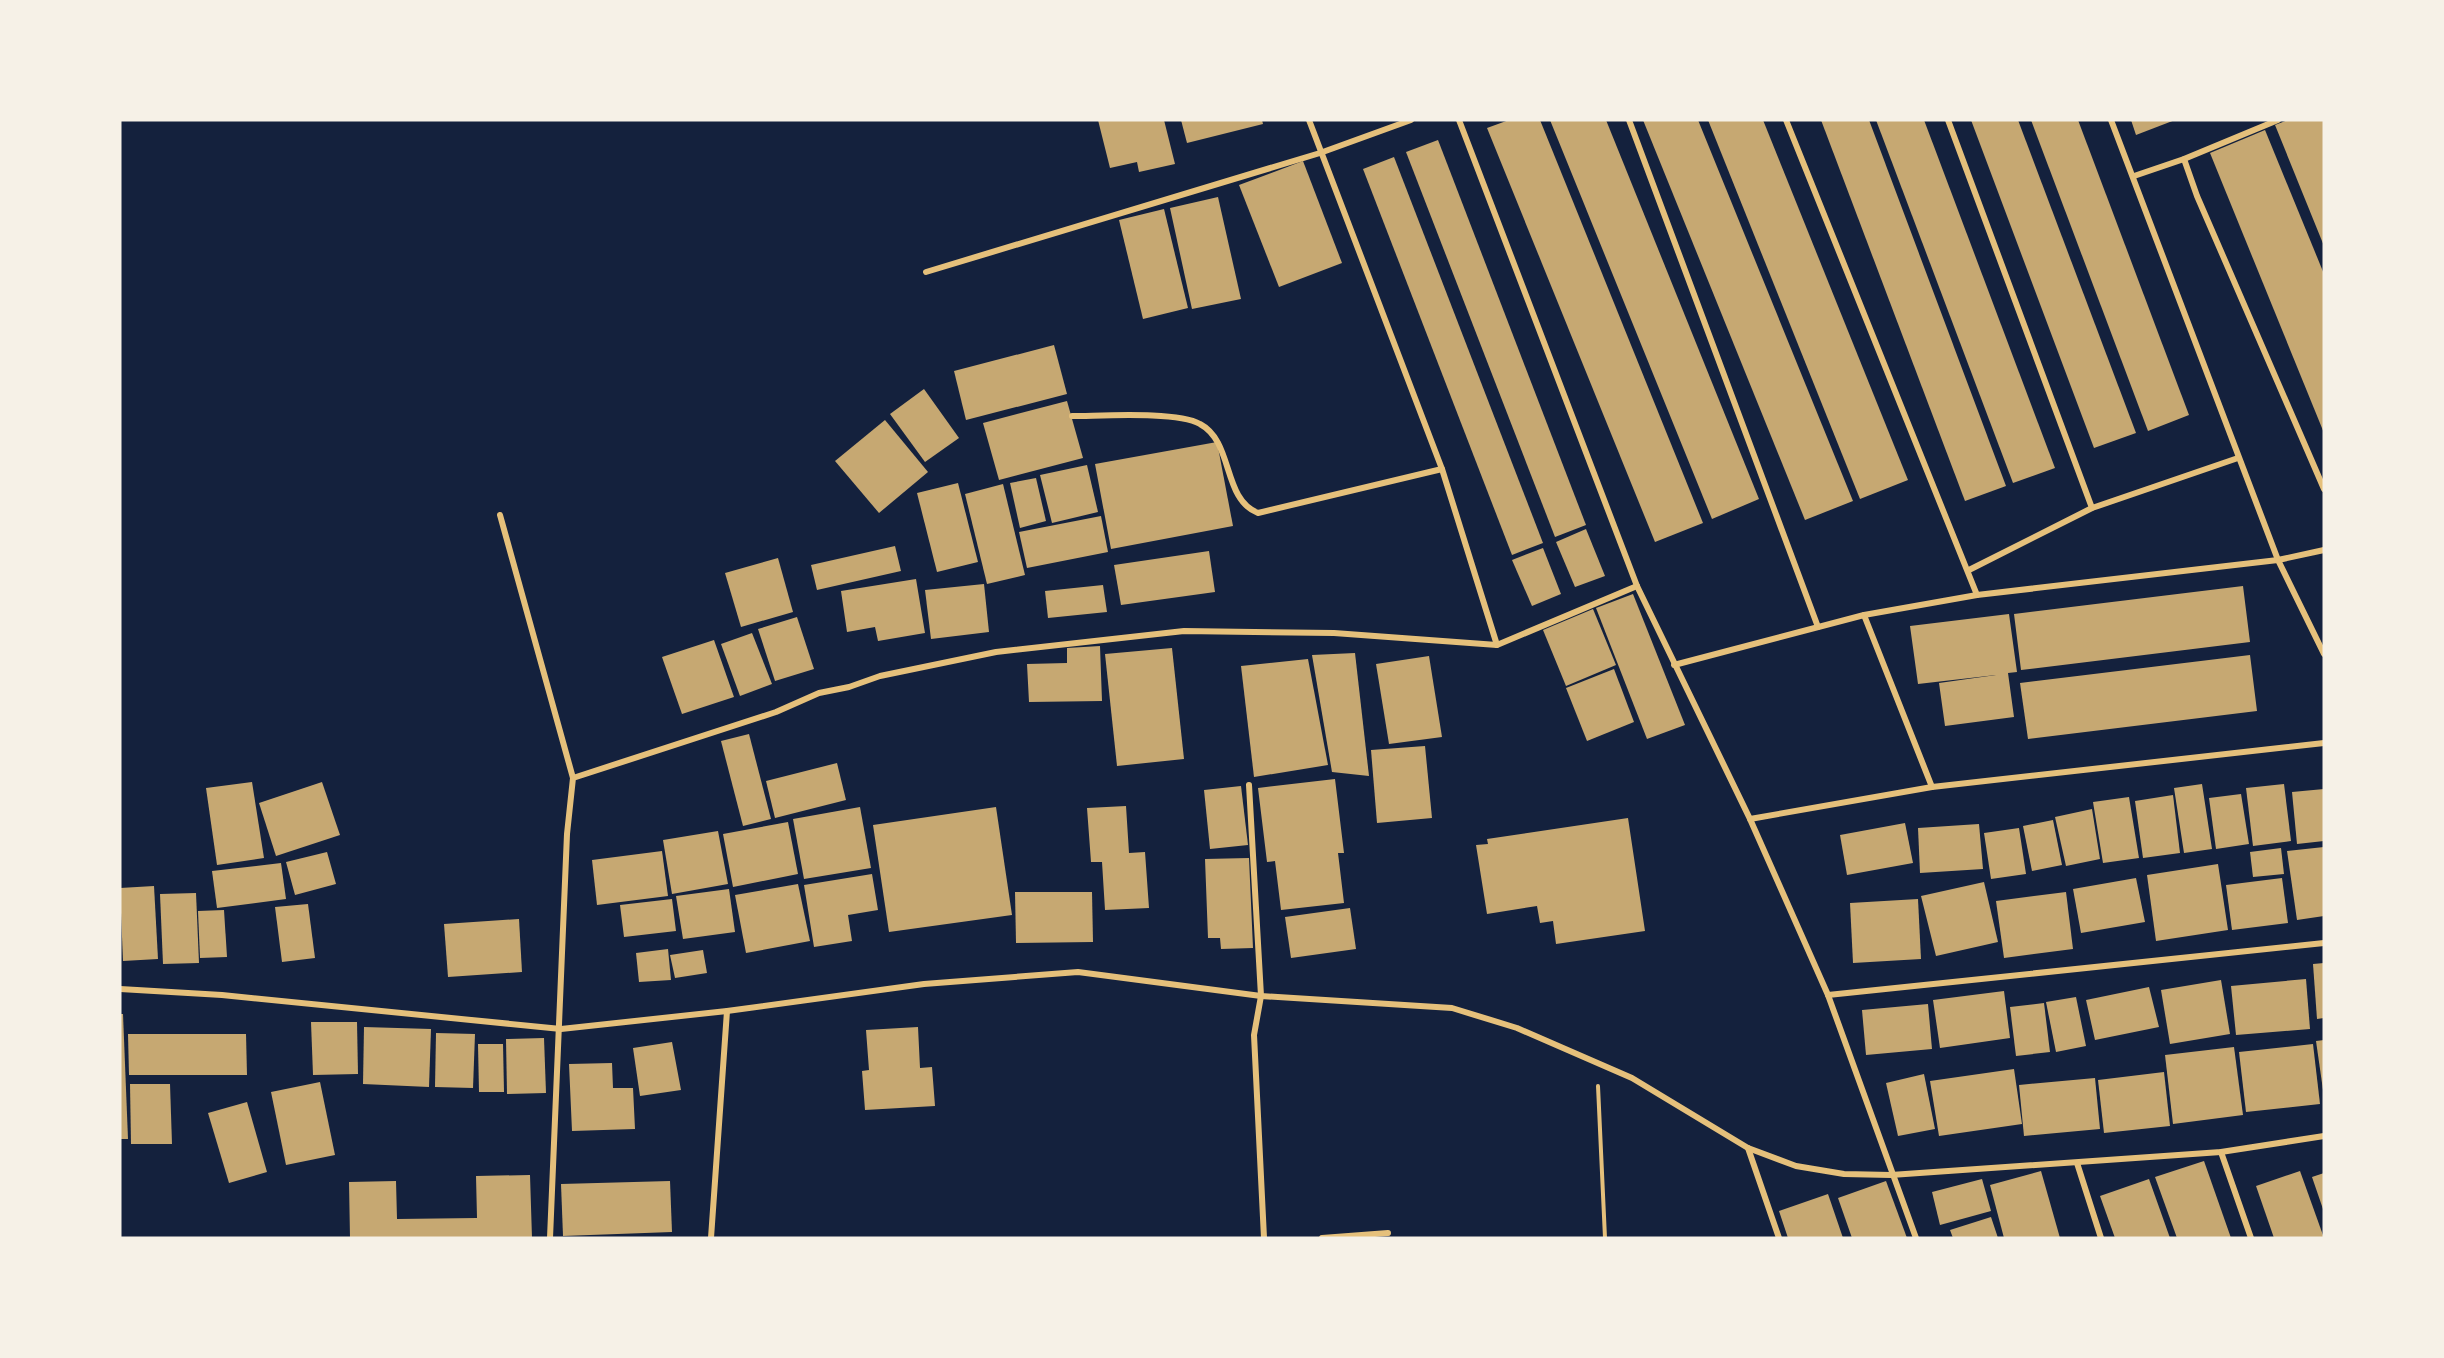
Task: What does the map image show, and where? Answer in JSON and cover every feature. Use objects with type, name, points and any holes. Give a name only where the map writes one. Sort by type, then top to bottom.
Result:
[{"type":"street","points":[[1309,120],[1442,469],[1497,645]]},
{"type":"street","points":[[926,272],[1320,153],[1411,120]]},
{"type":"street","points":[[1459,120],[1637,586],[1750,819],[1828,995],[1891,1175],[1916,1238]]},
{"type":"street","points":[[1629,120],[1818,627]]},
{"type":"street","points":[[1786,120],[1969,570],[1977,596]]},
{"type":"street","points":[[1948,120],[2092,508]]},
{"type":"street","points":[[2111,120],[2278,560],[2324,654]]},
{"type":"street","points":[[2134,176],[2184,159],[2278,120]]},
{"type":"street","points":[[2184,159],[2197,196],[2324,489]]},
{"type":"street","points":[[1072,416],[1181,418],[1201,424],[1216,438],[1240,499],[1247,508],[1258,513],[1442,469]]},
{"type":"street","points":[[1969,570],[2092,508],[2238,458]]},
{"type":"street","points":[[500,515],[573,778],[567,834],[561,1029],[550,1238]]},
{"type":"street","points":[[1674,665],[1864,615],[1977,596],[2278,560],[2324,550]]},
{"type":"street","points":[[573,778],[776,712],[819,693],[849,687],[880,676],[996,652],[1184,631],[1334,633],[1497,645],[1637,586]]},
{"type":"street","points":[[1864,615],[1932,787]]},
{"type":"street","points":[[1750,819],[1932,787],[2324,743]]},
{"type":"street","points":[[1249,785],[1261,996],[1254,1035],[1264,1238]]},
{"type":"street","points":[[1828,995],[2324,943]]},
{"type":"street","points":[[120,989],[222,995],[561,1029],[728,1011],[924,984],[1078,972],[1261,996],[1452,1008],[1517,1028],[1632,1078],[1748,1148],[1796,1166],[1844,1174],[1891,1175],[2221,1152],[2324,1137]]},
{"type":"street","points":[[711,1238],[728,1011]]},
{"type":"street","points":[[1748,1148],[1779,1238]]},
{"type":"street","points":[[2221,1152],[2251,1238]]},
{"type":"street","points":[[2077,1162],[2101,1238]]},
{"type":"street","points":[[1322,1238],[1388,1233]]},
{"type":"path","points":[[1596,1062],[1605,1238]]},
{"type":"building","points":[[1098,120],[1164,120],[1175,164],[1139,172],[1137,162],[1110,168]]},
{"type":"building","points":[[1181,120],[1262,120],[1263,124],[1187,143]]},
{"type":"building","points":[[1509,120],[1540,120],[1703,523],[1655,542],[1487,128]]},
{"type":"building","points":[[1550,120],[1606,120],[1759,499],[1712,519]]},
{"type":"building","points":[[1643,120],[1698,120],[1853,501],[1805,520]]},
{"type":"building","points":[[1708,120],[1763,120],[1908,480],[1860,499]]},
{"type":"building","points":[[1821,120],[1869,120],[2006,486],[1965,501]]},
{"type":"building","points":[[1876,120],[1924,120],[2055,468],[2013,483]]},
{"type":"building","points":[[1971,120],[2018,120],[2136,433],[2094,448]]},
{"type":"building","points":[[2031,120],[2078,120],[2189,415],[2148,431]]},
{"type":"building","points":[[2131,120],[2175,120],[2136,135]]},
{"type":"building","points":[[2288,120],[2324,120],[2324,246],[2275,125]]},
{"type":"building","points":[[2265,130],[2324,274],[2324,433],[2210,153]]},
{"type":"building","points":[[1438,140],[1586,525],[1555,537],[1406,152]]},
{"type":"building","points":[[1394,157],[1543,543],[1512,555],[1363,169]]},
{"type":"building","points":[[1303,161],[1342,263],[1279,287],[1239,185]]},
{"type":"building","points":[[1218,197],[1241,299],[1192,309],[1170,208]]},
{"type":"building","points":[[1164,209],[1188,308],[1143,319],[1119,220]]},
{"type":"building","points":[[1054,345],[1067,394],[966,420],[954,371]]},
{"type":"building","points":[[924,389],[959,438],[925,462],[890,414]]},
{"type":"building","points":[[1067,401],[1083,458],[999,480],[983,423]]},
{"type":"building","points":[[885,420],[928,472],[879,513],[835,461]]},
{"type":"building","points":[[1217,442],[1233,526],[1111,549],[1095,464]]},
{"type":"building","points":[[1087,465],[1098,512],[1052,523],[1040,475]]},
{"type":"building","points":[[1036,478],[1046,521],[1020,528],[1010,483]]},
{"type":"building","points":[[958,483],[978,562],[937,572],[917,493]]},
{"type":"building","points":[[1003,484],[1025,575],[987,584],[965,494]]},
{"type":"building","points":[[1101,516],[1108,552],[1027,568],[1019,532]]},
{"type":"building","points":[[1586,529],[1605,576],[1575,587],[1556,542]]},
{"type":"building","points":[[895,546],[901,571],[817,590],[811,565]]},
{"type":"building","points":[[1543,548],[1561,594],[1532,606],[1512,560]]},
{"type":"building","points":[[1209,551],[1215,592],[1121,605],[1114,565]]},
{"type":"building","points":[[778,558],[793,612],[741,627],[725,573]]},
{"type":"building","points":[[916,579],[925,633],[878,641],[875,627],[847,632],[841,591]]},
{"type":"building","points":[[984,584],[989,632],[931,639],[925,590]]},
{"type":"building","points":[[1103,585],[1107,612],[1048,618],[1045,591]]},
{"type":"building","points":[[2243,586],[2250,642],[2021,670],[2014,614]]},
{"type":"building","points":[[1633,594],[1685,725],[1647,739],[1596,608]]},
{"type":"building","points":[[1593,609],[1616,665],[1566,686],[1543,630]]},
{"type":"building","points":[[2009,614],[2017,672],[2008,673],[2014,717],[1945,726],[1939,683],[1996,675],[1918,684],[1910,626]]},
{"type":"building","points":[[797,617],[814,669],[775,681],[758,629]]},
{"type":"building","points":[[752,633],[772,684],[740,696],[721,644]]},
{"type":"building","points":[[714,640],[734,697],[682,714],[662,657]]},
{"type":"building","points":[[1100,646],[1102,701],[1029,702],[1027,664],[1067,663],[1067,648]]},
{"type":"building","points":[[1172,648],[1184,759],[1117,766],[1105,654]]},
{"type":"building","points":[[1355,653],[1369,776],[1332,772],[1312,655]]},
{"type":"building","points":[[2250,655],[2257,711],[2028,739],[2020,683]]},
{"type":"building","points":[[1429,656],[1442,737],[1389,744],[1376,664]]},
{"type":"building","points":[[1308,659],[1328,765],[1254,777],[1241,666]]},
{"type":"building","points":[[1614,669],[1634,722],[1587,741],[1566,688]]},
{"type":"building","points":[[749,734],[771,819],[743,826],[721,741]]},
{"type":"building","points":[[1425,746],[1432,818],[1377,823],[1371,750]]},
{"type":"building","points":[[837,763],[846,800],[775,818],[766,781]]},
{"type":"building","points":[[1335,779],[1344,853],[1338,853],[1344,903],[1281,910],[1275,861],[1267,862],[1258,788]]},
{"type":"building","points":[[252,782],[264,858],[217,865],[206,788]]},
{"type":"building","points":[[322,782],[340,835],[276,856],[259,803]]},
{"type":"building","points":[[2202,784],[2212,849],[2184,853],[2174,788]]},
{"type":"building","points":[[2284,784],[2291,841],[2253,846],[2246,788]]},
{"type":"building","points":[[1241,786],[1248,845],[1210,849],[1204,790]]},
{"type":"building","points":[[2324,789],[2324,841],[2297,844],[2292,792]]},
{"type":"building","points":[[2241,794],[2249,844],[2216,849],[2209,798]]},
{"type":"building","points":[[2173,795],[2180,853],[2143,858],[2135,801]]},
{"type":"building","points":[[2129,797],[2139,858],[2103,863],[2093,802]]},
{"type":"building","points":[[1126,806],[1129,853],[1145,852],[1149,908],[1105,910],[1102,862],[1091,862],[1087,808]]},
{"type":"building","points":[[860,807],[871,868],[804,879],[793,819]]},
{"type":"building","points":[[996,807],[1012,915],[889,932],[873,825]]},
{"type":"building","points":[[2092,809],[2100,859],[2066,866],[2055,817]]},
{"type":"building","points":[[1628,818],[1645,931],[1556,944],[1553,921],[1540,923],[1537,906],[1487,914],[1476,845],[1488,844],[1487,839]]},
{"type":"building","points":[[2053,820],[2062,865],[2032,871],[2023,826]]},
{"type":"building","points":[[788,822],[798,874],[733,887],[723,834]]},
{"type":"building","points":[[1905,823],[1913,863],[1847,875],[1840,835]]},
{"type":"building","points":[[1979,824],[1983,869],[1920,873],[1918,828]]},
{"type":"building","points":[[2019,828],[2026,874],[1991,879],[1984,833]]},
{"type":"building","points":[[718,831],[728,884],[672,894],[663,840]]},
{"type":"building","points":[[2324,847],[2324,916],[2297,920],[2287,851]]},
{"type":"building","points":[[2281,848],[2284,874],[2253,877],[2250,852]]},
{"type":"building","points":[[662,851],[668,896],[597,905],[592,860]]},
{"type":"building","points":[[327,852],[336,884],[295,895],[286,862]]},
{"type":"building","points":[[1249,858],[1253,948],[1221,949],[1220,938],[1208,938],[1205,859]]},
{"type":"building","points":[[281,863],[286,899],[217,908],[212,871]]},
{"type":"building","points":[[2218,864],[2228,930],[2156,941],[2147,875]]},
{"type":"building","points":[[872,874],[878,910],[848,915],[852,941],[814,947],[804,885]]},
{"type":"building","points":[[2136,878],[2145,922],[2081,933],[2073,889]]},
{"type":"building","points":[[2282,878],[2288,923],[2232,930],[2226,885]]},
{"type":"building","points":[[1984,882],[1998,942],[1936,956],[1921,896]]},
{"type":"building","points":[[798,884],[810,941],[746,953],[735,895]]},
{"type":"building","points":[[154,886],[158,959],[123,961],[120,888]]},
{"type":"building","points":[[729,889],[735,932],[683,939],[676,896]]},
{"type":"building","points":[[1015,892],[1092,892],[1093,942],[1016,943]]},
{"type":"building","points":[[2066,892],[2073,949],[2004,958],[1996,901]]},
{"type":"building","points":[[196,893],[199,963],[163,964],[160,894]]},
{"type":"building","points":[[672,899],[676,931],[624,937],[620,905]]},
{"type":"building","points":[[1918,899],[1921,959],[1853,963],[1850,903]]},
{"type":"building","points":[[308,904],[315,958],[282,962],[275,907]]},
{"type":"building","points":[[1350,908],[1356,949],[1291,958],[1285,917]]},
{"type":"building","points":[[224,910],[227,957],[200,958],[198,911]]},
{"type":"building","points":[[519,919],[522,972],[448,977],[444,924]]},
{"type":"building","points":[[668,949],[671,980],[639,982],[636,953]]},
{"type":"building","points":[[703,950],[707,973],[675,978],[670,955]]},
{"type":"building","points":[[2324,963],[2324,1018],[2317,1019],[2313,964]]},
{"type":"building","points":[[2306,979],[2310,1029],[2236,1035],[2231,986]]},
{"type":"building","points":[[2221,980],[2230,1034],[2170,1044],[2161,990]]},
{"type":"building","points":[[2149,987],[2159,1027],[2095,1040],[2086,1000]]},
{"type":"building","points":[[2004,991],[2010,1038],[1940,1048],[1933,1000]]},
{"type":"building","points":[[2076,997],[2086,1046],[2056,1052],[2046,1002]]},
{"type":"building","points":[[2044,1003],[2050,1052],[2016,1056],[2010,1007]]},
{"type":"building","points":[[1928,1004],[1932,1049],[1866,1055],[1862,1010]]},
{"type":"building","points":[[120,1014],[123,1014],[128,1139],[120,1139]]},
{"type":"building","points":[[311,1022],[357,1022],[358,1074],[313,1075]]},
{"type":"building","points":[[364,1027],[431,1029],[429,1087],[363,1084]]},
{"type":"building","points":[[918,1027],[920,1068],[932,1067],[935,1106],[865,1110],[862,1071],[869,1070],[866,1030]]},
{"type":"building","points":[[436,1033],[475,1034],[473,1088],[435,1087]]},
{"type":"building","points":[[128,1034],[246,1034],[247,1075],[129,1075]]},
{"type":"building","points":[[544,1038],[546,1093],[507,1094],[506,1039]]},
{"type":"building","points":[[2324,1040],[2324,1090],[2323,1090],[2316,1041]]},
{"type":"building","points":[[672,1042],[681,1090],[640,1096],[633,1048]]},
{"type":"building","points":[[478,1044],[503,1044],[504,1092],[479,1092]]},
{"type":"building","points":[[2313,1044],[2320,1104],[2246,1112],[2239,1052]]},
{"type":"building","points":[[2234,1047],[2243,1115],[2173,1124],[2165,1055]]},
{"type":"building","points":[[612,1063],[613,1088],[633,1088],[635,1129],[572,1131],[569,1064]]},
{"type":"building","points":[[2014,1069],[2022,1124],[1939,1136],[1930,1081]]},
{"type":"building","points":[[2164,1072],[2170,1126],[2104,1133],[2098,1080]]},
{"type":"building","points":[[1924,1074],[1935,1129],[1898,1136],[1886,1083]]},
{"type":"building","points":[[2095,1078],[2100,1129],[2024,1136],[2019,1085]]},
{"type":"building","points":[[320,1082],[335,1155],[286,1165],[271,1092]]},
{"type":"building","points":[[130,1084],[170,1084],[172,1144],[131,1144]]},
{"type":"building","points":[[247,1102],[267,1172],[229,1183],[208,1113]]},
{"type":"building","points":[[2204,1161],[2231,1238],[2177,1238],[2155,1177]]},
{"type":"building","points":[[2041,1171],[2060,1238],[2004,1238],[1990,1185]]},
{"type":"building","points":[[2300,1171],[2324,1238],[2274,1238],[2256,1186]]},
{"type":"building","points":[[2324,1173],[2324,1212],[2312,1177]]},
{"type":"building","points":[[530,1175],[532,1238],[350,1238],[349,1182],[396,1181],[397,1219],[477,1218],[476,1176]]},
{"type":"building","points":[[1982,1179],[1991,1211],[1940,1225],[1932,1192]]},
{"type":"building","points":[[2149,1179],[2170,1238],[2115,1238],[2100,1196]]},
{"type":"building","points":[[670,1181],[672,1232],[563,1236],[561,1184]]},
{"type":"building","points":[[1886,1181],[1907,1238],[1852,1238],[1838,1198]]},
{"type":"building","points":[[1828,1194],[1843,1238],[1788,1238],[1779,1211]]},
{"type":"building","points":[[1991,1217],[1998,1238],[1953,1238],[1950,1230]]}]
